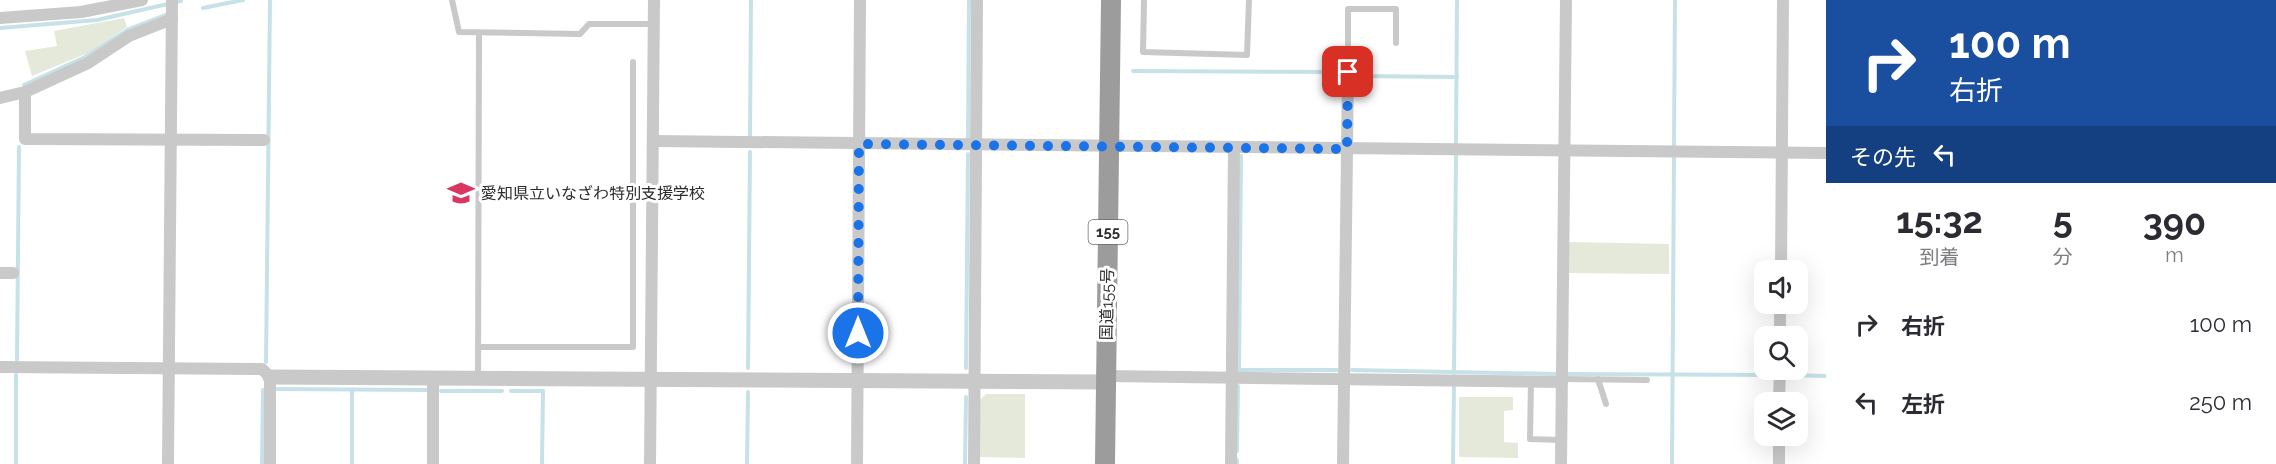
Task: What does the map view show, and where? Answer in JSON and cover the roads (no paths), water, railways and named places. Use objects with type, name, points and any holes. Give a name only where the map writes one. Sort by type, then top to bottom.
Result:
[{"type":"highway","name":"国道155号","points":[[1105,464],[1111,0]]},
{"type":"street","points":[[0,18],[142,0]]},
{"type":"street","points":[[168,464],[172,0]]},
{"type":"street","points":[[650,464],[654,0]]},
{"type":"street","points":[[857,464],[860,0]]},
{"type":"street","points":[[974,464],[977,0]]},
{"type":"street","points":[[1561,464],[1566,0]]},
{"type":"street","points":[[1781,260],[1783,0]]},
{"type":"street","points":[[0,98],[26,92],[88,63],[129,36],[172,18]]},
{"type":"street","points":[[1343,464],[1348,72]]},
{"type":"street","points":[[26,92],[25,138],[264,140]]},
{"type":"street","points":[[653,141],[1826,153]]},
{"type":"street","points":[[1231,464],[1234,148]]},
{"type":"street","points":[[0,367],[262,369],[270,377],[858,381],[1232,378],[1562,380]]},
{"type":"street","points":[[270,377],[270,464]]},
{"type":"street","points":[[433,464],[434,378]]},
{"type":"street","points":[[1779,446],[1779,464]]},
{"type":"lane","points":[[452,0],[459,32],[580,34],[589,24],[654,24]]},
{"type":"lane","points":[[1144,0],[1143,52],[1247,55],[1249,0]]},
{"type":"lane","points":[[1348,72],[1348,9],[1396,9],[1396,43]]},
{"type":"lane","points":[[478,378],[479,33]]},
{"type":"lane","points":[[478,347],[633,347],[633,63]]},
{"type":"lane","points":[[1598,379],[1606,404]]},
{"type":"lane","points":[[1562,380],[1647,380]]},
{"type":"lane","points":[[1531,381],[1530,439],[1561,440]]},
{"type":"waterway","points":[[203,8],[243,0]]},
{"type":"waterway","points":[[266,362],[270,0]]},
{"type":"waterway","points":[[750,137],[751,0]]},
{"type":"waterway","points":[[968,139],[969,0]]},
{"type":"waterway","points":[[1456,144],[1457,0]]},
{"type":"waterway","points":[[1674,146],[1675,0]]},
{"type":"waterway","points":[[0,28],[97,20],[181,1]]},
{"type":"waterway","points":[[24,85],[85,57],[129,29],[168,14]]},
{"type":"waterway","points":[[1133,71],[1341,72]]},
{"type":"waterway","points":[[1354,76],[1457,77]]},
{"type":"waterway","points":[[17,360],[19,147]]},
{"type":"waterway","points":[[748,368],[750,152]]},
{"type":"waterway","points":[[966,368],[968,154]]},
{"type":"waterway","points":[[1241,156],[1239,370],[1337,370]]},
{"type":"waterway","points":[[1454,373],[1456,156]]},
{"type":"waterway","points":[[1672,464],[1674,157]]},
{"type":"waterway","points":[[1352,370],[1558,374]]},
{"type":"waterway","points":[[1569,374],[1754,375]]},
{"type":"waterway","points":[[16,375],[16,464]]},
{"type":"waterway","points":[[1808,376],[1826,376]]},
{"type":"waterway","points":[[1237,451],[1238,386]]},
{"type":"waterway","points":[[1453,464],[1454,386]]},
{"type":"waterway","points":[[276,389],[427,390]]},
{"type":"waterway","points":[[262,464],[263,390]]},
{"type":"waterway","points":[[352,390],[352,464]]},
{"type":"waterway","points":[[441,391],[502,391]]},
{"type":"waterway","points":[[511,391],[543,391],[542,464]]},
{"type":"waterway","points":[[747,464],[748,392]]},
{"type":"waterway","points":[[965,464],[966,397]]},
{"type":"place","name":"愛知県立いなざわ特別支援学校","points":[[461,193]]}]
